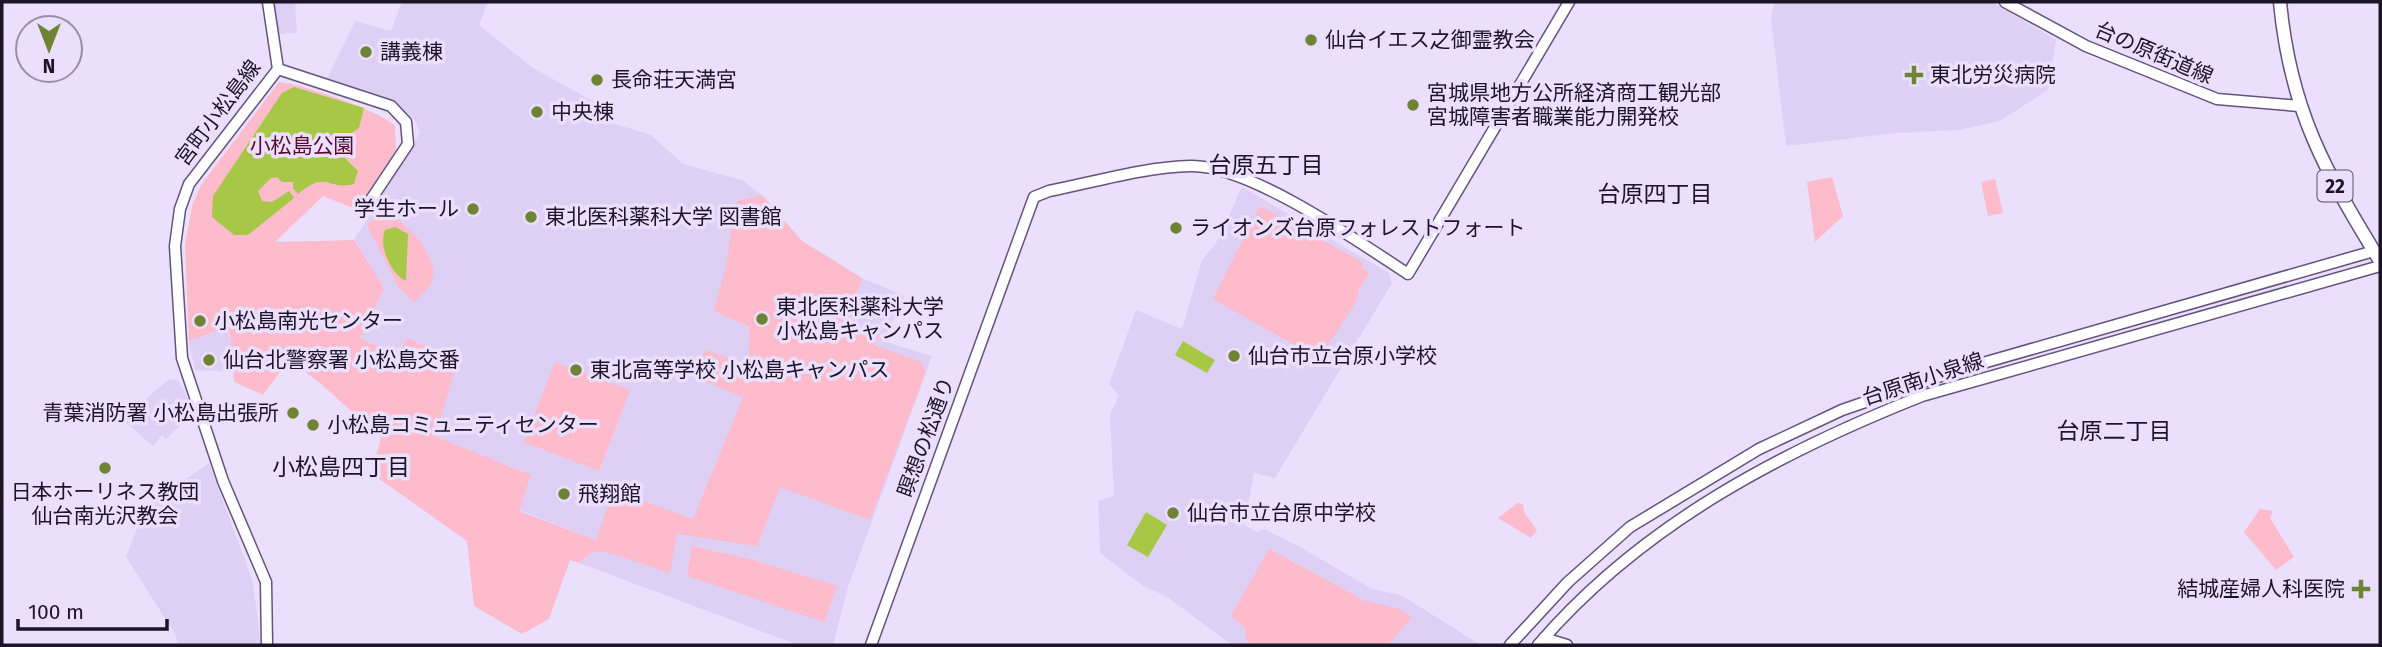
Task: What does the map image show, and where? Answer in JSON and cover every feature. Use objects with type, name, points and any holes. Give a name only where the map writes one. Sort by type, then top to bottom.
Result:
[{"type":"main road","name":"22","points":[[2280,2],[2284,44],[2298,106],[2331,178],[2378,260]]},
{"type":"street","name":"宮町小松島線","points":[[267,645],[266,582],[223,481],[182,358],[175,246],[180,209],[189,184],[278,69],[268,2]]},
{"type":"street","name":"瞑想の松通り","points":[[872,645],[1032,202],[1041,192],[1160,169],[1193,166],[1217,169],[1259,184],[1408,274],[1569,2]]},
{"type":"street","name":"台の原街道線","points":[[2005,2],[2085,46],[2217,99],[2298,106]]},
{"type":"street","points":[[278,69],[391,106],[406,122],[408,144],[370,201]]},
{"type":"street","points":[[1510,645],[1568,582],[1630,527],[1759,449],[1831,415],[1920,381],[2378,260]]},
{"type":"street","name":"台原南小泉線","points":[[1541,641],[1584,596],[1652,537],[1759,469],[1857,422],[1922,396],[2378,260]]},
{"type":"street","points":[[1541,641],[1567,645]]},
{"type":"shaded area","points":[[274,2],[295,2],[297,33],[278,34]]},
{"type":"shaded area","name":"東北医科薬科大学 小松島キャンパス","points":[[402,2],[488,2],[479,25],[533,68],[600,105],[606,121],[651,135],[683,164],[742,180],[763,196],[802,241],[862,278],[905,296],[883,341],[932,356],[848,587],[833,645],[798,645],[579,563],[592,552],[596,540],[519,510],[530,475],[435,436],[408,338],[397,355],[360,338],[384,288],[354,240],[420,133],[415,120],[392,100],[327,79],[355,21],[391,31]]},
{"type":"shaded area","name":"東北労災病院","points":[[1774,2],[1992,2],[2056,40],[2048,90],[2000,121],[1959,130],[1896,133],[1786,146],[1771,19]]},
{"type":"shaded area","points":[[294,87],[364,108],[359,128],[338,143],[341,154],[358,171],[354,184],[315,183],[298,194],[293,188],[293,182],[271,178],[258,191],[262,201],[272,202],[289,191],[294,198],[248,235],[234,235],[212,217],[213,196],[282,93]]},
{"type":"shaded area","points":[[1242,187],[1389,273],[1392,283],[1275,478],[1254,473],[1244,525],[1257,532],[1264,529],[1300,547],[1372,589],[1401,595],[1481,645],[1232,645],[1167,597],[1142,585],[1100,553],[1098,501],[1114,496],[1110,415],[1119,396],[1109,384],[1136,310],[1182,329],[1202,260],[1216,243]]},
{"type":"shaded area","points":[[395,227],[408,234],[406,281],[391,266],[383,244],[385,230]]},
{"type":"shaded area","points":[[218,330],[231,331],[233,372],[195,370],[189,341]]},
{"type":"shaded area","points":[[1183,341],[1215,360],[1207,373],[1175,355]]},
{"type":"shaded area","points":[[169,379],[178,380],[195,411],[166,439],[162,435],[153,446],[124,421]]},
{"type":"shaded area","points":[[209,463],[253,582],[261,645],[178,645],[175,634],[126,557],[145,508]]},
{"type":"shaded area","points":[[1146,512],[1167,525],[1148,557],[1127,545]]},
{"type":"green space","name":"小松島公園","points":[[279,82],[340,99],[387,120],[395,126],[396,155],[358,210],[323,196],[275,242],[354,240],[384,288],[360,338],[397,355],[408,338],[457,363],[435,436],[531,475],[519,511],[596,540],[613,490],[693,519],[743,397],[694,377],[705,350],[748,365],[750,327],[714,311],[726,266],[736,201],[763,196],[802,241],[862,278],[849,322],[879,334],[874,345],[921,362],[926,371],[870,520],[780,487],[757,546],[677,534],[670,573],[603,551],[592,552],[579,563],[570,560],[549,619],[522,634],[474,606],[467,541],[371,473],[381,438],[320,383],[289,360],[263,395],[234,382],[230,331],[218,330],[189,341],[185,245],[192,206],[201,185]]},
{"type":"green space","points":[[1832,177],[1843,216],[1815,242],[1807,182]]},
{"type":"green space","points":[[1995,179],[2003,213],[1988,216],[1981,182]]},
{"type":"green space","points":[[1260,206],[1364,263],[1362,268],[1369,273],[1359,289],[1356,302],[1319,359],[1213,299]]},
{"type":"green space","points":[[389,215],[413,233],[431,262],[432,281],[414,302],[399,288],[367,225],[375,216]]},
{"type":"green space","points":[[555,362],[630,390],[599,471],[524,442]]},
{"type":"green space","points":[[1518,503],[1523,504],[1524,512],[1537,530],[1531,538],[1498,518]]},
{"type":"green space","points":[[2260,509],[2273,511],[2270,518],[2294,557],[2276,570],[2244,532]]},
{"type":"green space","points":[[692,546],[753,560],[837,586],[824,622],[687,576]]},
{"type":"green space","points":[[1269,549],[1365,601],[1396,608],[1412,617],[1388,645],[1253,645],[1246,641],[1246,629],[1231,616]]},
{"type":"place","name":"仙台イエス之御霊教会","points":[[1311,40]]},
{"type":"place","name":"講義棟","points":[[366,52]]},
{"type":"place","name":"東北労災病院","points":[[1914,75]]},
{"type":"place","name":"長命荘天満宮","points":[[597,80]]},
{"type":"place","name":"宮城県地方公所経済商工観光部 宮城障害者職業能力開発校","points":[[1413,105]]},
{"type":"place","name":"中央棟","points":[[537,112]]},
{"type":"place","name":"学生ホール","points":[[473,209]]},
{"type":"place","name":"東北医科薬科大学 図書館","points":[[531,217]]},
{"type":"place","name":"ライオンズ台原フォレストフォート","points":[[1176,228]]},
{"type":"place","name":"東北医科薬科大学 小松島キャンパス","points":[[762,319]]},
{"type":"place","name":"小松島南光センター","points":[[200,321]]},
{"type":"place","name":"仙台市立台原小学校","points":[[1234,356]]},
{"type":"place","name":"仙台北警察署 小松島交番","points":[[209,360]]},
{"type":"place","name":"東北高等学校 小松島キャンパス","points":[[576,370]]},
{"type":"place","name":"青葉消防署 小松島出張所","points":[[293,413]]},
{"type":"place","name":"小松島コミュニティセンター","points":[[313,425]]},
{"type":"place","name":"日本ホーリネス教団 仙台南光沢教会","points":[[105,468]]},
{"type":"place","name":"飛翔館","points":[[564,494]]},
{"type":"place","name":"仙台市立台原中学校","points":[[1173,513]]},
{"type":"place","name":"結城産婦人科医院","points":[[2361,589]]},
{"type":"district","name":"台原五丁目","points":[[1266,165]]},
{"type":"district","name":"台原四丁目","points":[[1655,194]]},
{"type":"district","name":"台原二丁目","points":[[2114,431]]},
{"type":"district","name":"小松島四丁目","points":[[341,467]]}]
